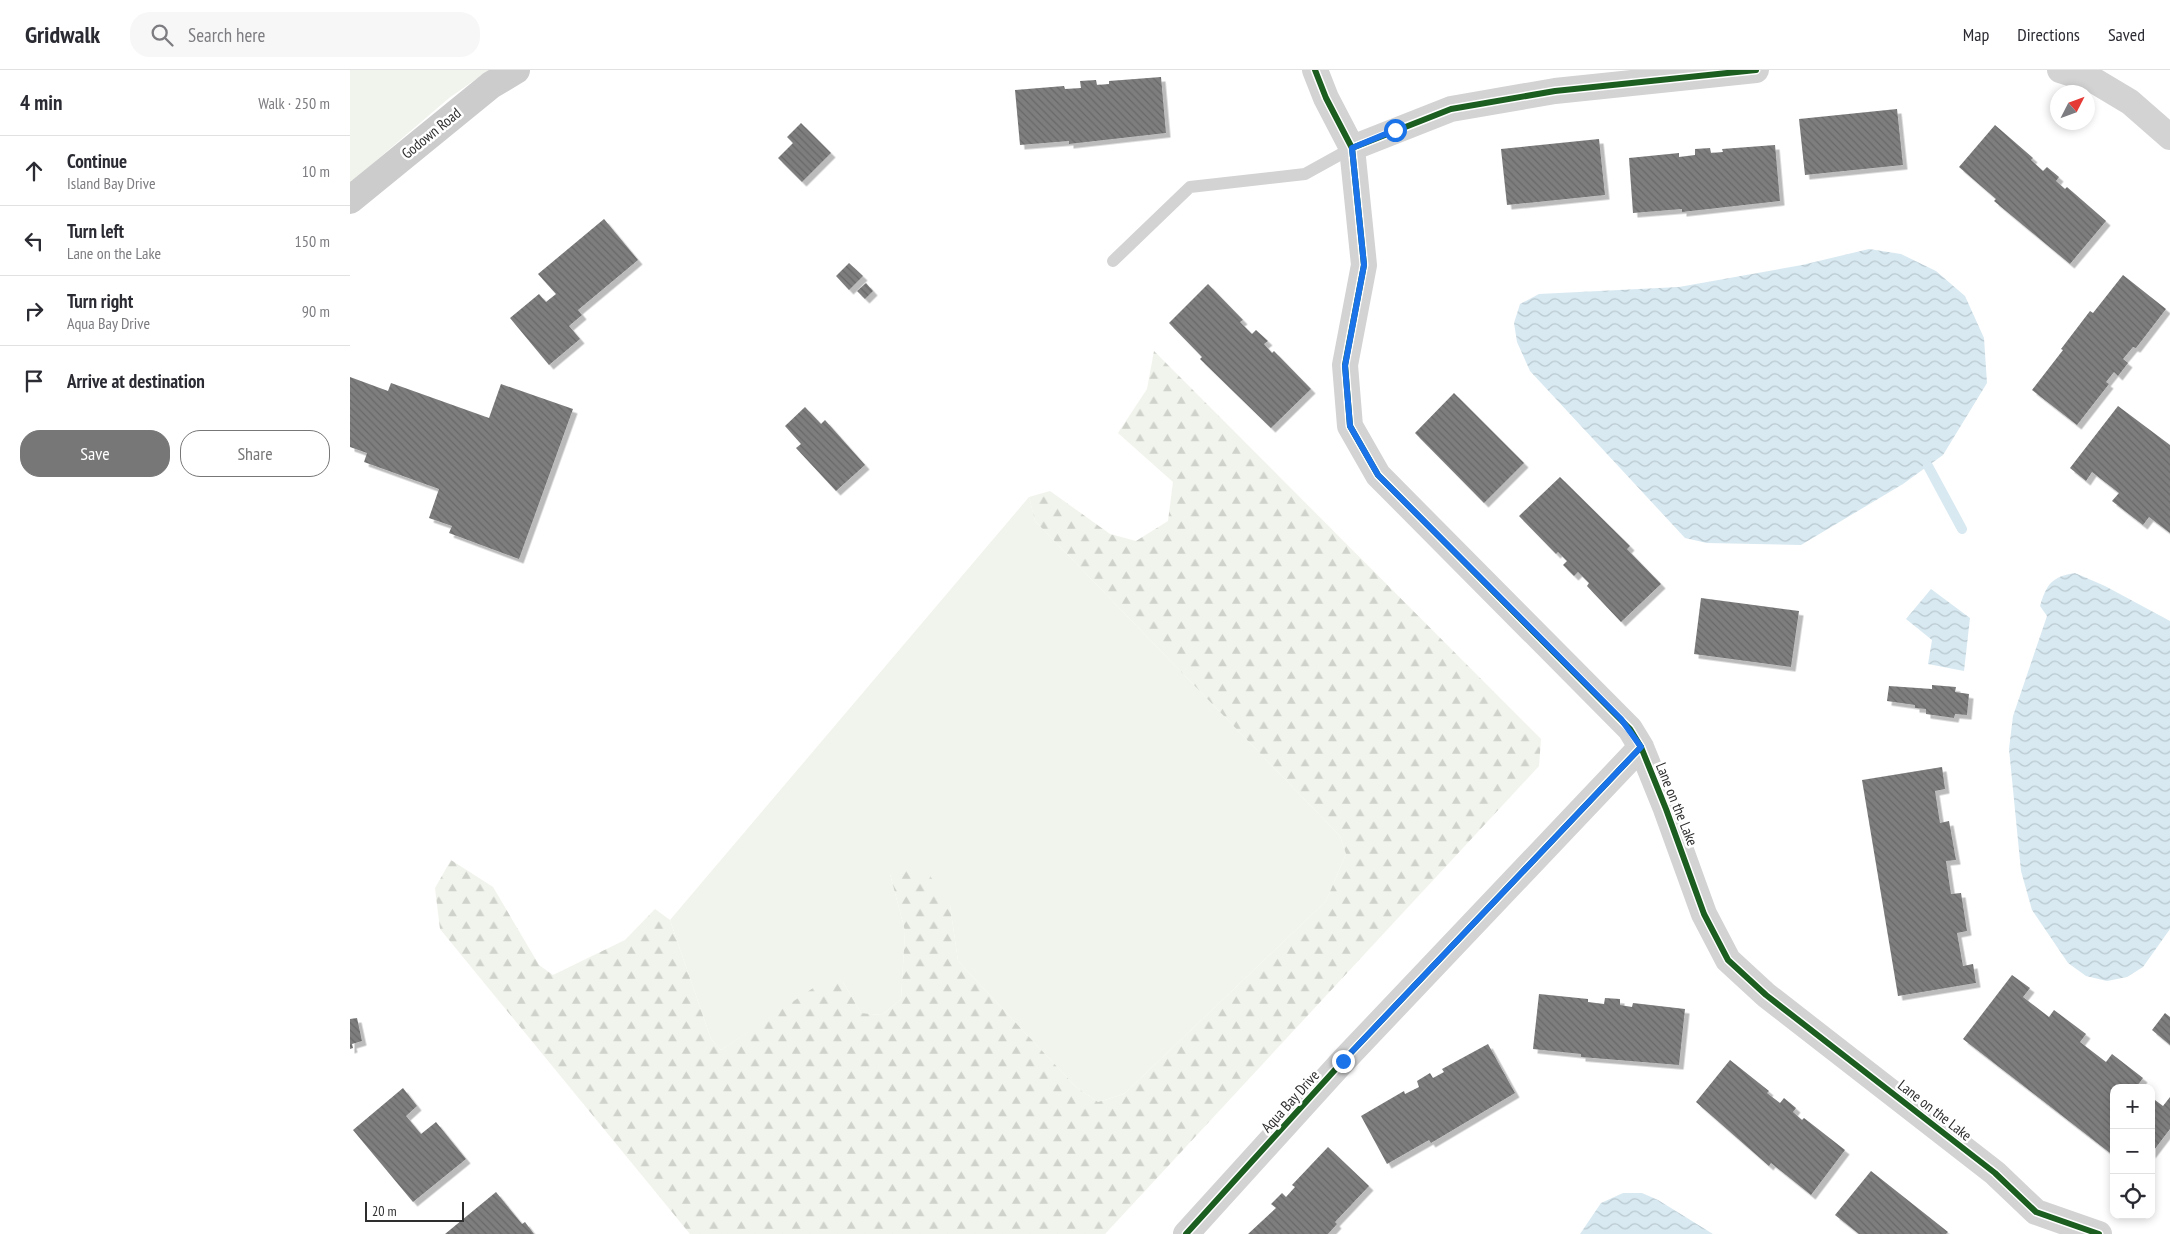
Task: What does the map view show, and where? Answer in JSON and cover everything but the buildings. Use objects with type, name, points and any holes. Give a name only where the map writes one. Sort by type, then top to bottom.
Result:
[{"type":"main road","name":"Godown Road","points":[[350,200],[491,85],[516,70]]},
{"type":"street","name":"Lane on the Lake","points":[[1315,70],[1326,98],[1352,148],[1364,265],[1345,366],[1350,426],[1378,475],[1621,719],[1641,747],[1686,859],[1704,914],[1728,960],[1766,995],[1995,1174],[2038,1223],[2099,1234]]},
{"type":"street","points":[[1352,148],[1451,110],[1555,91],[1756,70]]},
{"type":"street","points":[[2060,70],[2095,81],[2123,98],[2163,129],[2170,137]]},
{"type":"street","name":"Aqua Bay Drive","points":[[1186,1234],[1356,1046],[1641,747]]},
{"type":"lane","points":[[1112,262],[1190,187],[1305,174],[1352,148]]},
{"type":"green space","points":[[350,70],[489,70],[449,98],[350,183]]},
{"type":"green space","points":[[1154,351],[1541,739],[1539,766],[1105,1234],[690,1234],[440,929],[435,888],[451,860],[493,887],[539,965],[553,975],[625,940],[655,909],[670,920],[711,1039],[721,1050],[825,980],[843,982],[861,1013],[882,1015],[901,999],[905,931],[890,874],[903,863],[926,870],[950,905],[958,961],[1076,1087],[1098,1102],[1124,1094],[1326,901],[1346,854],[1340,836],[1035,521],[1029,497],[1050,491],[1110,534],[1136,541],[1168,521],[1173,482],[1118,433],[1147,389]]},
{"type":"green space","points":[[1029,497],[1035,521],[1340,836],[1346,854],[1326,901],[1124,1094],[1098,1102],[1076,1087],[958,961],[950,905],[890,874],[905,931],[901,999],[882,1015],[861,1013],[843,982],[825,981],[721,1050],[711,1039],[670,920]]},
{"type":"water","points":[[1869,249],[1901,254],[1936,271],[1965,296],[1984,338],[1987,383],[1943,455],[1903,484],[1801,545],[1707,543],[1685,538],[1530,371],[1517,342],[1514,323],[1520,304],[1539,294],[1679,287],[1802,265]]},
{"type":"water","points":[[2075,573],[2105,586],[2170,621],[2170,929],[2143,967],[2127,977],[2107,981],[2086,976],[2068,963],[2032,910],[2021,871],[2009,749],[2013,716],[2047,616],[2040,606],[2045,592],[2051,582]]},
{"type":"water","points":[[1931,589],[1970,618],[1964,671],[1928,664],[1932,640],[1906,619]]},
{"type":"water","points":[[1623,1193],[1642,1193],[1658,1200],[1713,1234],[1580,1234],[1601,1203]]},
{"type":"waterway","points":[[1928,466],[1962,529]]},
{"type":"cycle path","points":[[1315,70],[1326,98],[1352,148],[1364,265],[1345,365],[1350,426],[1378,475],[1630,729],[1641,747],[1666,809],[1704,914],[1728,960],[1766,995],[1995,1173],[2036,1212],[2099,1234]]},
{"type":"cycle path","points":[[1352,148],[1451,109],[1555,91],[1756,70]]},
{"type":"cycle path","points":[[1186,1234],[1343,1061],[1641,747]]},
{"type":"route","points":[[1343,1061],[1641,747],[1630,729],[1621,719],[1378,475],[1350,426],[1345,366],[1364,265],[1352,148],[1395,130]]}]
